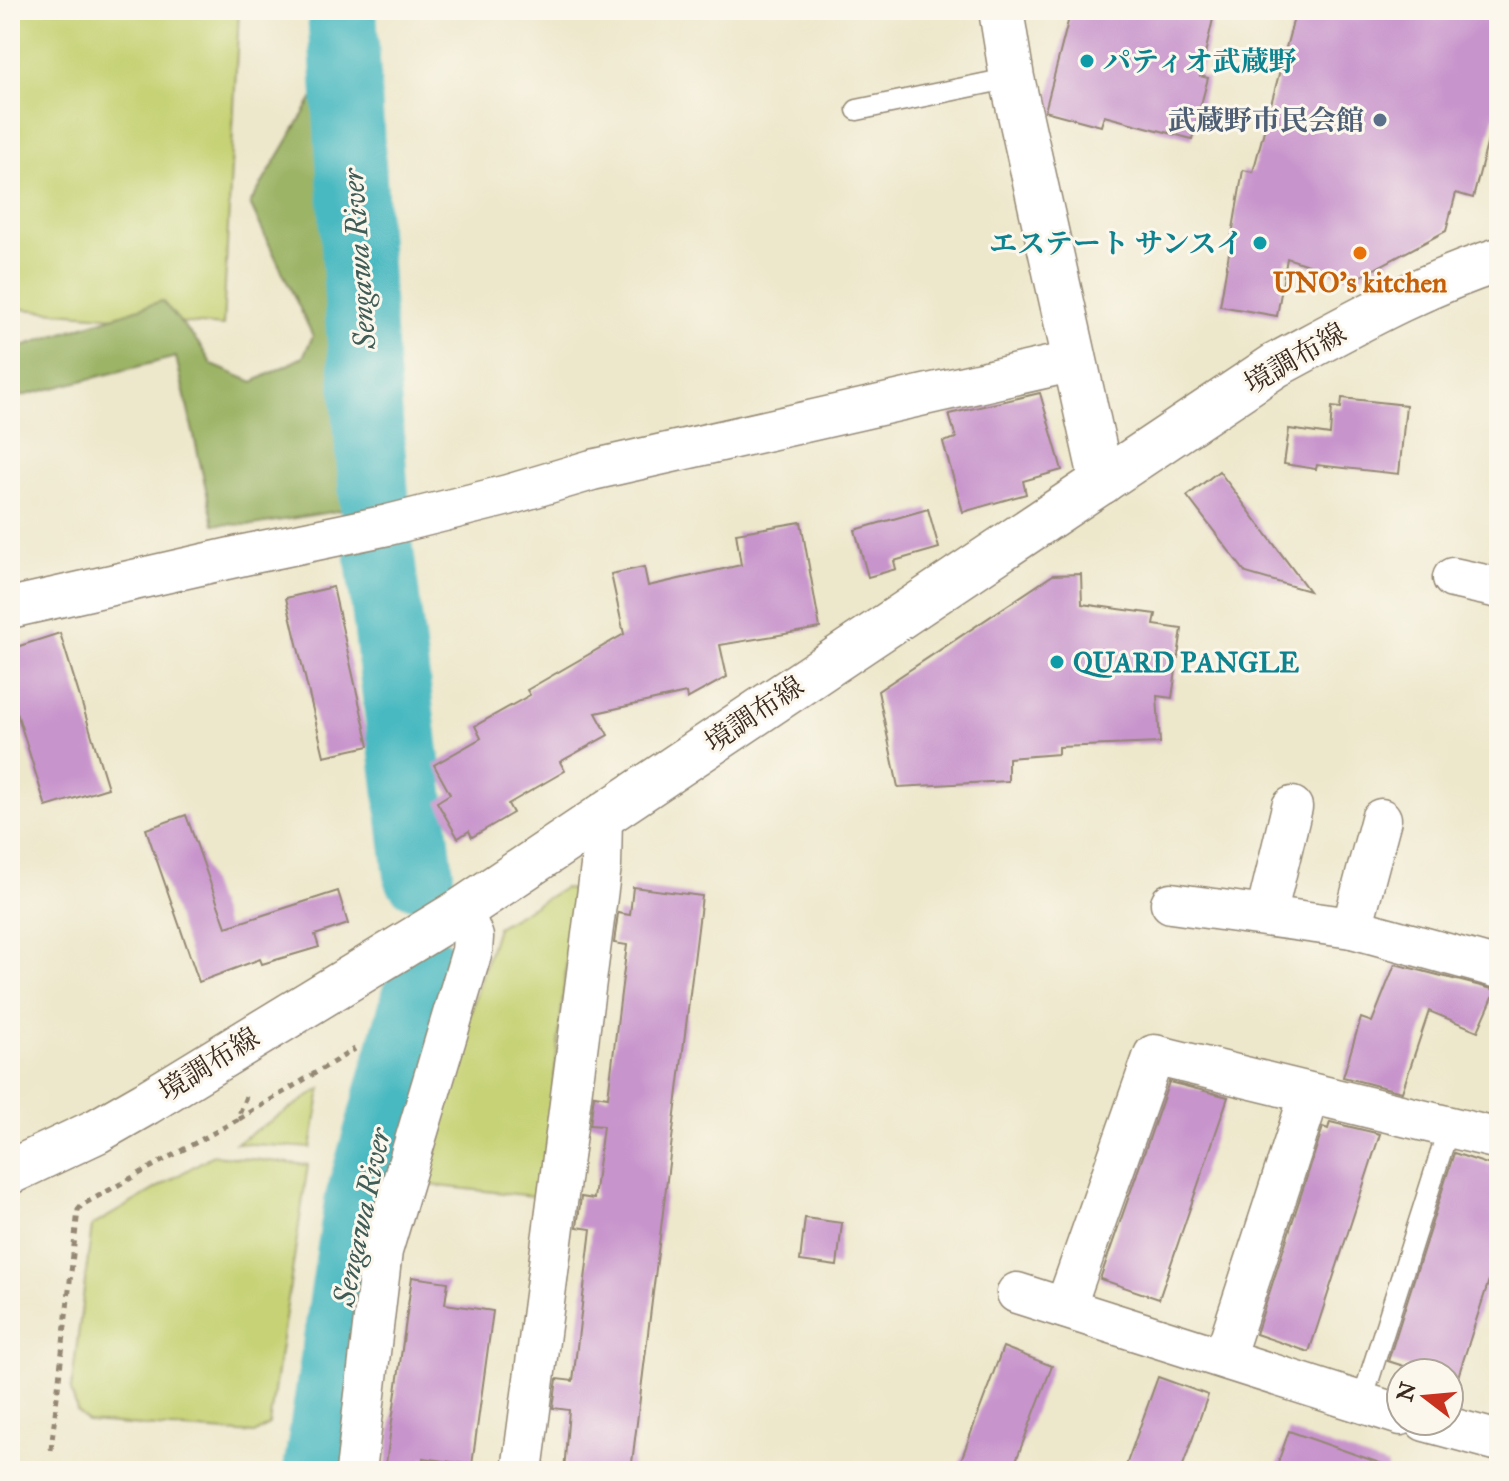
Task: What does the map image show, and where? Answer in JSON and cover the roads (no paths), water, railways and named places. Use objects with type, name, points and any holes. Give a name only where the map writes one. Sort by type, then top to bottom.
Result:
[{"type":"main road","points":[[1001,10],[1012,78],[1102,482]]},
{"type":"main road","name":"境調布線","points":[[10,1172],[97,1131],[146,1103],[462,910],[1276,365],[1382,308],[1468,270],[1499,260]]},
{"type":"street","points":[[10,608],[388,525],[592,470],[1075,361]]},
{"type":"street","points":[[1453,578],[1499,588]]},
{"type":"street","points":[[1266,915],[1292,807]]},
{"type":"street","points":[[522,1471],[601,866],[602,816]]},
{"type":"street","points":[[1352,928],[1381,819]]},
{"type":"street","points":[[1171,903],[1352,928],[1499,968]]},
{"type":"street","points":[[356,1471],[382,1251],[472,951],[473,937],[462,910]]},
{"type":"street","points":[[1065,1308],[1154,1055],[1499,1139]]},
{"type":"street","points":[[1224,1358],[1310,1094]]},
{"type":"street","points":[[1017,1293],[1385,1411]]},
{"type":"street","points":[[1465,1432],[1499,1441]]},
{"type":"lane","points":[[857,110],[1012,78]]},
{"type":"lane","points":[[1361,1404],[1449,1127]]},
{"type":"waterway","name":"Sengawa River","points":[[342,10],[375,508]]},
{"type":"waterway","name":"Sengawa River","points":[[379,550],[419,875]]},
{"type":"waterway","name":"Sengawa River","points":[[318,1471],[359,1203],[425,968]]},
{"type":"place","name":"パティオ武蔵野","points":[[1087,61]]},
{"type":"place","name":"武蔵野市民会館","points":[[1380,120]]},
{"type":"place","name":"エステート サンスイ","points":[[1260,243]]},
{"type":"place","name":"UNO's kitchen","points":[[1360,253]]},
{"type":"place","name":"QUARD PANGLE","points":[[1057,662]]}]
